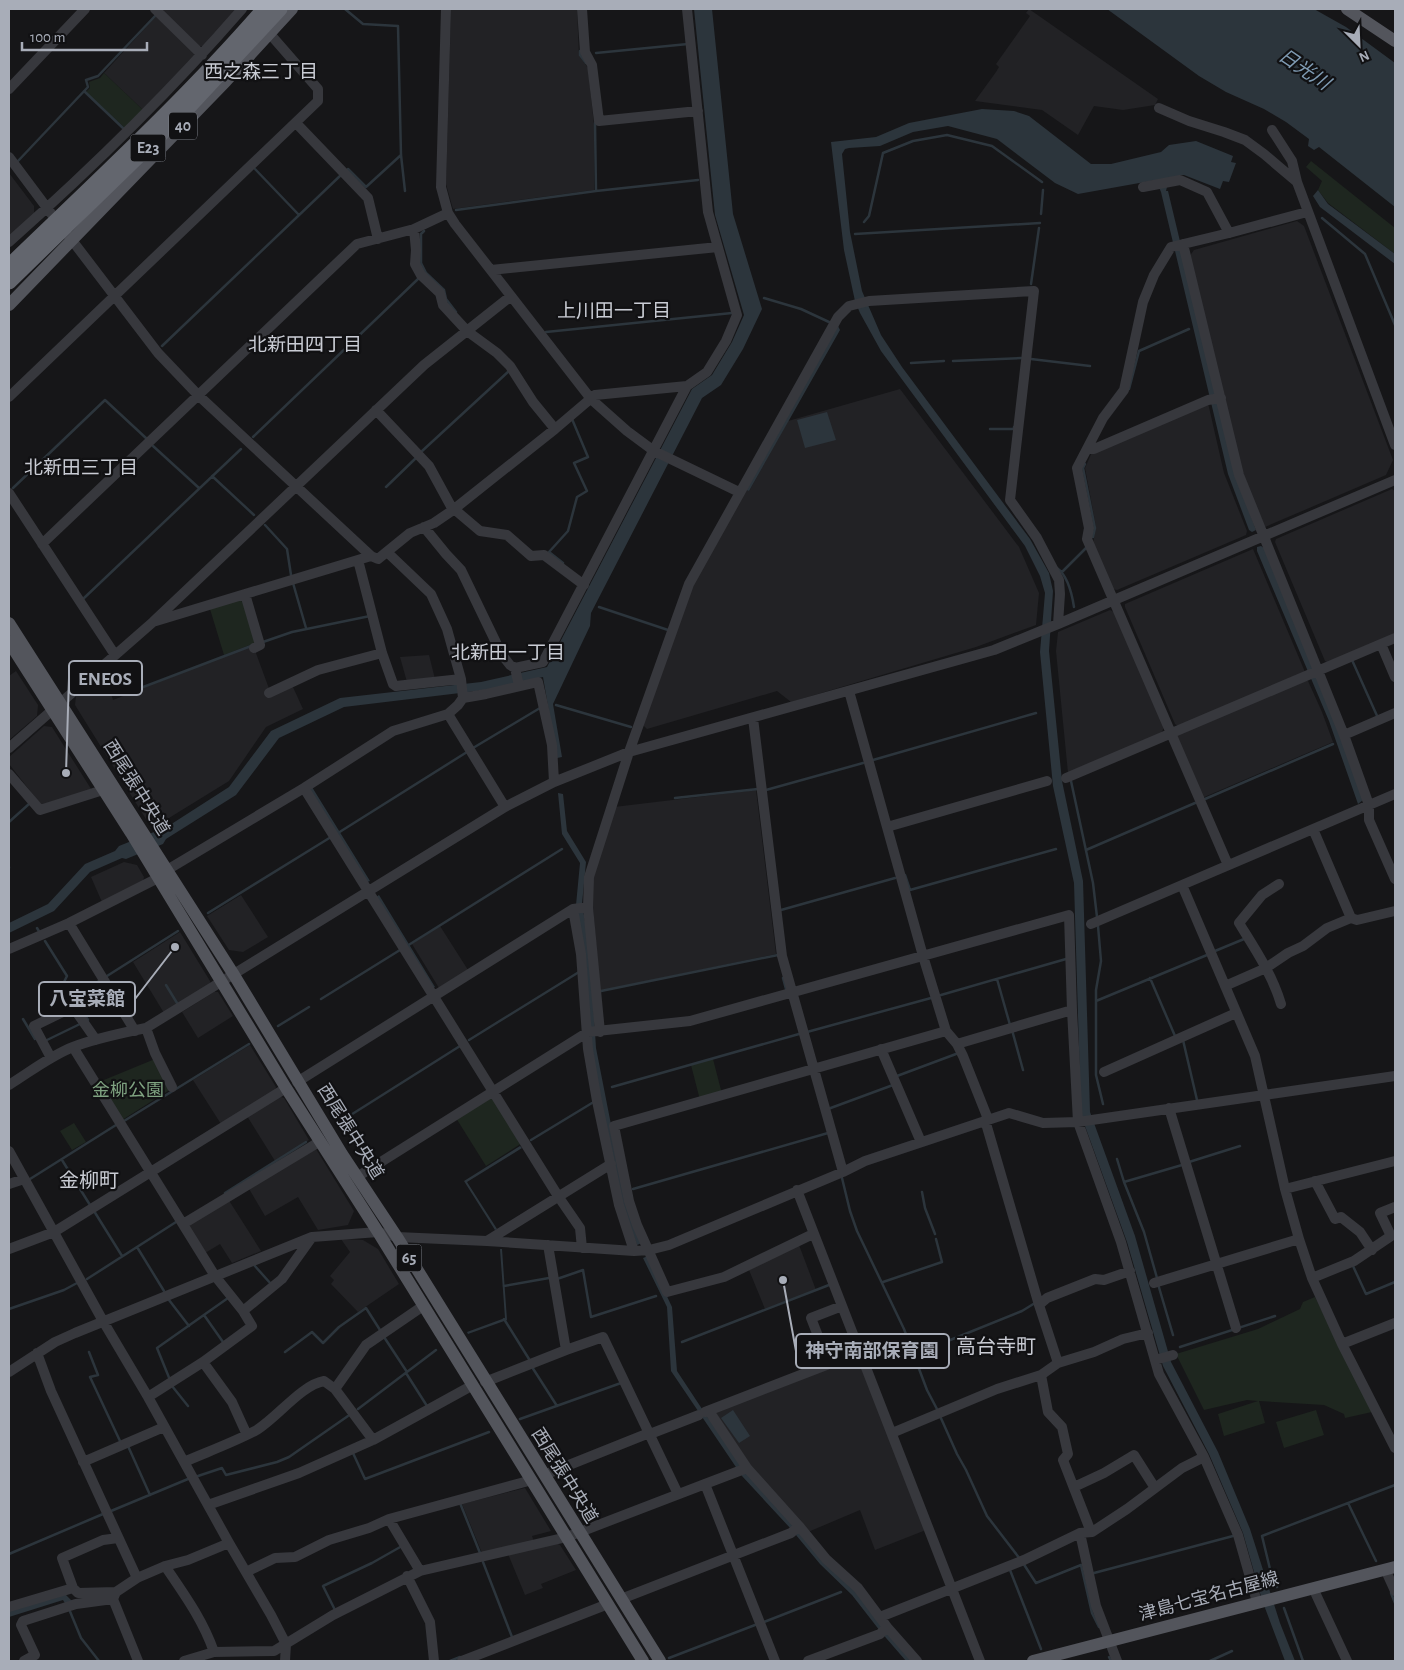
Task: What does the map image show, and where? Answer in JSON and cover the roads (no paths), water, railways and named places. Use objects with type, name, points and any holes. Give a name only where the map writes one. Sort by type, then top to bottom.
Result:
[{"type":"highway","name":"E23","points":[[9,266],[158,122],[215,64],[264,9]]},
{"type":"highway","name":"E23","points":[[9,282],[189,108],[280,9]]},
{"type":"main road","name":"40","points":[[11,296],[72,240],[292,9]]},
{"type":"main road","points":[[1347,9],[1395,41]]},
{"type":"main road","name":"西尾張中央道","points":[[9,623],[103,790],[136,831]]},
{"type":"main road","name":"西尾張中央道","points":[[9,642],[57,706],[162,874],[222,983],[319,1142],[378,1232],[423,1306],[479,1384]]},
{"type":"main road","name":"西尾張中央道","points":[[162,874],[234,975],[297,1082],[357,1178],[397,1237],[479,1384],[538,1478],[579,1532],[660,1661]]},
{"type":"main road","name":"西尾張中央道","points":[[538,1478],[566,1537],[643,1661]]},
{"type":"main road","name":"津島七宝名古屋線","points":[[1033,1661],[1050,1659],[1110,1641],[1390,1568]]},
{"type":"street","points":[[9,90],[86,9]]},
{"type":"street","points":[[155,9],[202,55]]},
{"type":"street","points":[[9,242],[104,154],[202,55],[242,9]]},
{"type":"street","points":[[446,9],[440,175],[442,196],[455,224],[591,399],[655,451],[739,492]]},
{"type":"street","points":[[582,9],[585,52],[592,65],[599,121],[698,111]]},
{"type":"street","points":[[424,527],[461,570],[502,655],[510,665],[515,668],[543,662],[655,451],[687,386],[707,372],[726,341],[738,315],[708,212],[687,9]]},
{"type":"street","points":[[9,397],[318,101],[318,89],[270,34]]},
{"type":"street","points":[[1158,108],[1244,140],[1297,182]]},
{"type":"street","points":[[296,123],[368,198],[378,239]]},
{"type":"street","points":[[1272,130],[1292,160],[1307,212],[1395,445]]},
{"type":"street","points":[[9,157],[158,353],[198,395],[375,558]]},
{"type":"street","points":[[1143,187],[1180,180],[1207,192],[1229,233]]},
{"type":"street","points":[[42,544],[357,244],[414,230],[448,212]]},
{"type":"street","points":[[1228,865],[1087,539],[1089,528],[1077,468],[1103,418],[1124,390],[1143,302],[1154,275],[1171,247],[1307,212]]},
{"type":"street","points":[[414,230],[415,264],[421,275],[440,293],[444,305],[467,331],[497,352],[510,366],[533,402],[555,429]]},
{"type":"street","points":[[1182,245],[1216,399],[1239,475],[1315,673],[1344,735],[1369,805],[1369,820],[1395,879]]},
{"type":"street","points":[[491,270],[718,247]]},
{"type":"street","points":[[594,1032],[582,954],[580,908],[629,752],[689,584],[838,316],[849,306],[869,301],[1034,290],[1010,500],[1037,538],[1059,580],[1060,594],[1056,625]]},
{"type":"street","points":[[9,748],[153,622],[424,365],[511,296]]},
{"type":"street","points":[[153,622],[358,560],[375,558],[388,552],[410,533],[434,523],[453,509],[595,395],[687,386]]},
{"type":"street","points":[[1087,449],[1094,449],[1216,399]]},
{"type":"street","points":[[376,410],[429,466],[453,509],[480,531],[507,535],[531,556],[544,555],[584,585]]},
{"type":"street","points":[[9,1084],[73,1047],[141,1029],[222,983],[506,807],[554,782],[629,752],[994,650],[1395,480]]},
{"type":"street","points":[[9,493],[115,655]]},
{"type":"street","points":[[9,949],[69,923],[162,874],[394,731],[448,714],[458,705],[463,696],[461,680],[447,629],[431,594],[388,552]]},
{"type":"street","points":[[358,560],[382,653],[393,684],[396,686],[461,680]]},
{"type":"street","points":[[245,594],[260,645],[254,648]]},
{"type":"street","points":[[1066,778],[1395,638]]},
{"type":"street","points":[[1381,644],[1395,677]]},
{"type":"street","points":[[269,693],[318,670],[382,653]]},
{"type":"street","points":[[515,668],[519,686]]},
{"type":"street","points":[[463,696],[538,682],[552,745],[554,782]]},
{"type":"street","points":[[849,691],[923,956],[946,1031],[957,1044],[987,1120],[1038,1302],[1058,1363]]},
{"type":"street","points":[[1344,735],[1395,713]]},
{"type":"street","points":[[448,714],[506,807]]},
{"type":"street","points":[[753,718],[782,956],[843,1172]]},
{"type":"street","points":[[9,774],[40,810],[103,790]]},
{"type":"street","points":[[887,827],[1047,781]]},
{"type":"street","points":[[304,788],[558,1196],[580,1228],[582,1248]]},
{"type":"street","points":[[1091,924],[1395,794]]},
{"type":"street","points":[[1314,829],[1351,918]]},
{"type":"street","points":[[1279,884],[1262,896],[1239,923],[1266,968],[1276,988],[1281,1004]]},
{"type":"street","points":[[1182,885],[1255,1056],[1285,1189],[1312,1278],[1342,1344],[1395,1448]]},
{"type":"street","points":[[297,1082],[433,996],[580,908]]},
{"type":"street","points":[[580,908],[594,1032],[588,1049],[618,1205],[634,1252]]},
{"type":"street","points":[[1225,986],[1266,968],[1288,952],[1303,946],[1327,928],[1351,918],[1357,920],[1395,911]]},
{"type":"street","points":[[357,1178],[594,1032],[690,1021],[1069,915],[1072,1010],[1080,1122],[1129,1268],[1160,1374],[1204,1457],[1238,1534],[1258,1602]]},
{"type":"street","points":[[69,923],[141,1029],[172,1087]]},
{"type":"street","points":[[51,1058],[34,1026],[73,1007],[96,1040]]},
{"type":"street","points":[[957,1044],[1072,1010]]},
{"type":"street","points":[[1104,1072],[1236,1013]]},
{"type":"street","points":[[813,1234],[724,1277],[667,1292],[637,1225],[629,1201],[614,1126],[946,1031]]},
{"type":"street","points":[[73,1047],[215,1276],[243,1311],[252,1326],[203,1362],[148,1397]]},
{"type":"street","points":[[881,1049],[921,1142]]},
{"type":"street","points":[[9,1372],[55,1342],[312,1238],[378,1232],[397,1237],[486,1241],[634,1252],[649,1250],[669,1245],[865,1162],[1009,1113],[1043,1123],[1080,1122],[1395,1076]]},
{"type":"street","points":[[9,1249],[54,1232],[286,1088]]},
{"type":"street","points":[[1169,1108],[1236,1328]]},
{"type":"street","points":[[183,1224],[319,1142]]},
{"type":"street","points":[[9,1151],[286,1644],[285,1661]]},
{"type":"street","points":[[1285,1189],[1395,1163]]},
{"type":"street","points":[[486,1241],[611,1164]]},
{"type":"street","points":[[9,1184],[24,1179]]},
{"type":"street","points":[[1315,1181],[1335,1219],[1341,1217],[1360,1232],[1372,1250]]},
{"type":"street","points":[[798,1190],[813,1234],[980,1661]]},
{"type":"street","points":[[1312,1278],[1350,1264],[1392,1236],[1380,1213],[1395,1207]]},
{"type":"street","points":[[243,1311],[282,1279],[312,1238]]},
{"type":"street","points":[[1154,1283],[1299,1239]]},
{"type":"street","points":[[548,1245],[566,1350]]},
{"type":"street","points":[[1038,1302],[1095,1279],[1104,1280],[1129,1268]]},
{"type":"street","points":[[335,1389],[366,1345],[423,1306]]},
{"type":"street","points":[[829,1364],[811,1318],[842,1306]]},
{"type":"street","points":[[1342,1344],[1395,1323]]},
{"type":"street","points":[[892,1433],[997,1389],[1041,1375],[1058,1363],[1094,1352],[1123,1339],[1148,1334]]},
{"type":"street","points":[[208,1504],[299,1473],[374,1440],[479,1384],[603,1337],[678,1494]]},
{"type":"street","points":[[246,1572],[275,1558],[295,1557],[329,1540],[369,1528],[389,1519],[538,1478],[860,1352]]},
{"type":"street","points":[[37,1353],[51,1391],[137,1578]]},
{"type":"street","points":[[1157,1359],[1172,1355]]},
{"type":"street","points":[[203,1362],[232,1402],[247,1434]]},
{"type":"street","points":[[1041,1375],[1048,1412],[1062,1427],[1068,1454],[1063,1460],[1074,1487],[1085,1532],[1096,1606],[1117,1661]]},
{"type":"street","points":[[184,1462],[256,1430],[301,1394],[318,1382],[324,1381],[335,1389],[374,1440]]},
{"type":"street","points":[[704,1413],[743,1469],[796,1528],[858,1588],[880,1617],[884,1630],[917,1661]]},
{"type":"street","points":[[83,1462],[164,1426]]},
{"type":"street","points":[[1074,1487],[1104,1473],[1134,1455],[1156,1488]]},
{"type":"street","points":[[880,1617],[1022,1561],[1085,1532],[1156,1488],[1182,1468],[1204,1457]]},
{"type":"street","points":[[184,1661],[214,1652],[274,1651],[333,1615],[407,1576],[420,1571],[566,1537],[743,1469]]},
{"type":"street","points":[[705,1484],[775,1661]]},
{"type":"street","points":[[389,1519],[420,1571]]},
{"type":"street","points":[[621,1599],[734,1555],[796,1528]]},
{"type":"street","points":[[114,1596],[78,1593],[73,1588],[62,1558],[103,1540],[118,1538]]},
{"type":"street","points":[[24,1661],[35,1655],[21,1625],[24,1621],[76,1604],[114,1596],[137,1578],[165,1566],[188,1560],[228,1543]]},
{"type":"street","points":[[165,1566],[195,1610],[210,1638],[214,1652]]},
{"type":"street","points":[[1390,1568],[1395,1591]]},
{"type":"street","points":[[407,1576],[430,1622],[434,1661]]},
{"type":"street","points":[[9,1606],[73,1588]]},
{"type":"street","points":[[1313,1588],[1347,1661]]},
{"type":"street","points":[[114,1596],[136,1661]]},
{"type":"street","points":[[462,1661],[608,1604]]},
{"type":"street","points":[[808,1661],[884,1630]]},
{"type":"water","points":[[694,9],[712,9],[733,214],[762,309],[743,349],[721,385],[702,398],[591,613],[590,626],[553,704],[562,757],[557,758],[543,677],[485,690],[344,707],[279,738],[236,795],[166,839],[163,844],[126,859],[122,858],[90,872],[54,911],[9,933],[9,923],[48,904],[85,864],[115,851],[119,846],[154,832],[159,832],[229,787],[271,731],[340,698],[481,682],[547,667],[692,389],[712,375],[732,342],[744,315],[715,215]]},
{"type":"water","name":"日光川","points":[[1107,9],[1314,9],[1346,27],[1395,63],[1395,207],[1319,147],[1314,150],[1308,146],[1309,139],[1286,122],[1264,109],[1226,92],[1199,76]]},
{"type":"water","points":[[982,109],[1014,111],[1029,116],[1091,164],[1111,164],[1161,152],[1169,145],[1196,141],[1233,156],[1231,162],[1236,163],[1229,182],[1223,181],[1220,189],[1180,175],[1167,187],[1166,191],[1168,191],[1236,476],[1256,530],[1252,532],[1249,530],[1228,474],[1161,192],[1156,180],[1078,194],[1055,183],[997,139],[948,126],[913,132],[880,146],[845,149],[842,154],[850,232],[862,291],[881,335],[902,367],[1030,539],[1049,573],[1053,591],[1049,651],[1062,781],[1083,881],[1090,1112],[1135,1236],[1171,1362],[1218,1452],[1250,1529],[1280,1623],[1295,1661],[1285,1661],[1262,1600],[1243,1533],[1209,1454],[1163,1366],[1127,1242],[1081,1115],[1074,883],[1053,786],[1040,652],[1045,593],[1040,576],[1025,546],[881,351],[855,301],[844,250],[831,142],[876,137],[909,123]]},
{"type":"water","points":[[1318,190],[1328,204],[1395,254],[1395,264],[1320,207],[1313,196]]},
{"type":"water","points":[[838,326],[840,330],[749,491],[746,490]]},
{"type":"water","points":[[827,412],[836,440],[805,448],[797,420]]},
{"type":"water","points":[[1261,546],[1264,548],[1335,720],[1363,800],[1358,804],[1329,721],[1257,551],[1257,547]]},
{"type":"water","points":[[312,787],[370,881],[367,882],[309,789]]},
{"type":"water","points":[[558,793],[563,794],[567,831],[586,862],[582,904],[590,950],[596,1048],[626,1201],[642,1243],[637,1245],[621,1203],[591,1048],[576,905],[580,863],[562,834]]},
{"type":"water","points":[[379,895],[435,987],[432,989],[376,897]]},
{"type":"water","points":[[520,1146],[522,1148],[467,1182],[497,1229],[495,1230],[464,1181]]},
{"type":"water","points":[[500,1249],[502,1249],[507,1320],[468,1334],[467,1332],[505,1318]]},
{"type":"water","points":[[648,1256],[672,1307],[677,1371],[708,1418],[912,1661],[906,1661],[852,1595],[820,1564],[791,1529],[742,1476],[671,1371],[667,1307],[643,1258]]},
{"type":"water","points":[[733,1410],[750,1436],[739,1443],[721,1418]]},
{"type":"water","points":[[65,1594],[71,1600],[108,1596],[66,1605],[63,1600],[9,1617],[9,1611]]},
{"type":"waterway","points":[[345,9],[363,24],[398,26],[401,155],[405,191]]},
{"type":"waterway","points":[[18,161],[88,87],[86,80],[98,76],[156,15]]},
{"type":"waterway","points":[[596,53],[688,44]]},
{"type":"waterway","points":[[580,51],[580,55],[586,63]]},
{"type":"waterway","points":[[84,91],[124,129]]},
{"type":"waterway","points":[[595,123],[596,191]]},
{"type":"waterway","points":[[864,222],[869,216],[883,153],[913,141],[947,135],[992,146],[1042,182]]},
{"type":"waterway","points":[[348,169],[366,187],[401,155]]},
{"type":"waterway","points":[[255,169],[299,215]]},
{"type":"waterway","points":[[162,346],[341,175]]},
{"type":"waterway","points":[[456,210],[596,191],[698,180]]},
{"type":"waterway","points":[[1041,214],[1043,190]]},
{"type":"waterway","points":[[1322,218],[1365,254],[1395,325]]},
{"type":"waterway","points":[[855,234],[1040,223]]},
{"type":"waterway","points":[[1031,284],[1039,228]]},
{"type":"waterway","points":[[424,231],[421,234],[421,263],[426,273],[444,290],[446,299],[456,312]]},
{"type":"waterway","points":[[253,437],[418,279]]},
{"type":"waterway","points":[[764,298],[801,309],[829,322]]},
{"type":"waterway","points":[[546,332],[732,313]]},
{"type":"waterway","points":[[1129,389],[1139,351],[1189,329]]},
{"type":"waterway","points":[[953,361],[1021,358]]},
{"type":"waterway","points":[[1031,359],[1090,366]]},
{"type":"waterway","points":[[911,363],[944,361]]},
{"type":"waterway","points":[[421,452],[509,371]]},
{"type":"waterway","points":[[13,488],[105,400],[147,439]]},
{"type":"waterway","points":[[563,563],[549,552],[568,531],[577,497],[587,491],[574,463],[588,457],[572,419]]},
{"type":"waterway","points":[[990,429],[1014,429],[1014,427]]},
{"type":"waterway","points":[[153,446],[199,488]]},
{"type":"waterway","points":[[83,599],[241,449]]},
{"type":"waterway","points":[[386,487],[417,457]]},
{"type":"waterway","points":[[1085,464],[1083,468],[1095,528],[1093,537]]},
{"type":"waterway","points":[[212,476],[254,515]]},
{"type":"waterway","points":[[265,525],[287,549],[291,575]]},
{"type":"waterway","points":[[1062,572],[1087,547]]},
{"type":"waterway","points":[[1057,568],[1067,580],[1074,607]]},
{"type":"waterway","points":[[293,583],[306,628]]},
{"type":"waterway","points":[[599,607],[668,630]]},
{"type":"waterway","points":[[263,642],[292,632],[370,616]]},
{"type":"waterway","points":[[138,689],[251,646]]},
{"type":"waterway","points":[[1352,660],[1378,718]]},
{"type":"waterway","points":[[556,705],[631,727]]},
{"type":"waterway","points":[[473,748],[540,708]]},
{"type":"waterway","points":[[873,760],[1036,713]]},
{"type":"waterway","points":[[1205,799],[1333,744]]},
{"type":"waterway","points":[[338,833],[467,752]]},
{"type":"waterway","points":[[766,790],[863,763]]},
{"type":"waterway","points":[[1071,781],[1093,883],[1097,917]]},
{"type":"waterway","points":[[675,798],[758,789]]},
{"type":"waterway","points":[[1086,850],[1195,803]]},
{"type":"waterway","points":[[9,822],[29,804]]},
{"type":"waterway","points":[[208,913],[331,837]]},
{"type":"waterway","points":[[407,946],[562,849]]},
{"type":"waterway","points":[[905,875],[910,890],[1056,849]]},
{"type":"waterway","points":[[781,910],[895,878]]},
{"type":"waterway","points":[[1098,926],[1101,961],[1096,990],[1096,1075],[1103,1104]]},
{"type":"waterway","points":[[37,928],[40,933]]},
{"type":"waterway","points":[[107,976],[178,931]]},
{"type":"waterway","points":[[1215,951],[1244,939]]},
{"type":"waterway","points":[[45,941],[67,976],[62,986],[74,997],[88,1020]]},
{"type":"waterway","points":[[321,999],[400,950]]},
{"type":"waterway","points":[[601,991],[778,955]]},
{"type":"waterway","points":[[1096,1001],[1207,955]]},
{"type":"waterway","points":[[941,995],[1066,959]]},
{"type":"waterway","points":[[469,1040],[579,972]]},
{"type":"waterway","points":[[783,978],[786,989]]},
{"type":"waterway","points":[[1150,978],[1175,1036]]},
{"type":"waterway","points":[[997,979],[1010,1025]]},
{"type":"waterway","points":[[74,997],[99,981]]},
{"type":"waterway","points":[[166,985],[177,1003]]},
{"type":"waterway","points":[[807,1032],[931,998]]},
{"type":"waterway","points":[[278,1026],[309,1007]]},
{"type":"waterway","points":[[23,1019],[35,1039]]},
{"type":"waterway","points":[[47,1040],[80,1024]]},
{"type":"waterway","points":[[1012,1030],[1023,1070]]},
{"type":"waterway","points":[[612,1087],[799,1034]]},
{"type":"waterway","points":[[1183,1040],[1197,1100]]},
{"type":"waterway","points":[[124,1121],[249,1044]]},
{"type":"waterway","points":[[338,1123],[460,1046]]},
{"type":"waterway","points":[[897,1076],[956,1054]]},
{"type":"waterway","points":[[828,1109],[893,1085]]},
{"type":"waterway","points":[[531,1140],[592,1103]]},
{"type":"waterway","points":[[30,1179],[116,1125]]},
{"type":"waterway","points":[[633,1189],[828,1133]]},
{"type":"waterway","points":[[225,1193],[306,1142]]},
{"type":"waterway","points":[[1189,1162],[1240,1146]]},
{"type":"waterway","points":[[1117,1159],[1144,1232],[1157,1278]]},
{"type":"waterway","points":[[62,1160],[90,1205]]},
{"type":"waterway","points":[[1124,1182],[1182,1165]]},
{"type":"waterway","points":[[842,1178],[857,1231],[904,1329],[927,1390],[938,1411]]},
{"type":"waterway","points":[[922,1192],[925,1208],[935,1234]]},
{"type":"waterway","points":[[94,1211],[122,1256]]},
{"type":"waterway","points":[[87,1279],[176,1222]]},
{"type":"waterway","points":[[883,1282],[942,1262],[936,1239]]},
{"type":"waterway","points":[[137,1247],[164,1291]]},
{"type":"waterway","points":[[254,1265],[271,1284],[269,1285]]},
{"type":"waterway","points":[[1353,1266],[1366,1294],[1395,1282]]},
{"type":"waterway","points":[[557,1279],[583,1270],[591,1317],[656,1296]]},
{"type":"waterway","points":[[504,1286],[549,1278]]},
{"type":"waterway","points":[[9,1309],[64,1290],[77,1283]]},
{"type":"waterway","points":[[1158,1284],[1173,1335]]},
{"type":"waterway","points":[[682,1342],[829,1285]]},
{"type":"waterway","points":[[170,1380],[157,1348],[228,1298]]},
{"type":"waterway","points":[[169,1300],[189,1326]]},
{"type":"waterway","points":[[914,1357],[918,1353],[1022,1311],[1035,1303]]},
{"type":"waterway","points":[[285,1352],[312,1332],[323,1343],[339,1327],[366,1308],[380,1330]]},
{"type":"waterway","points":[[204,1315],[223,1342]]},
{"type":"waterway","points":[[1180,1347],[1275,1316]]},
{"type":"waterway","points":[[504,1319],[529,1359]]},
{"type":"waterway","points":[[384,1337],[407,1372]]},
{"type":"waterway","points":[[358,1409],[436,1350]]},
{"type":"waterway","points":[[89,1352],[98,1375],[90,1377],[120,1441]]},
{"type":"waterway","points":[[532,1367],[557,1406]]},
{"type":"waterway","points":[[406,1373],[427,1406]]},
{"type":"waterway","points":[[520,1419],[621,1383]]},
{"type":"waterway","points":[[172,1386],[188,1406]]},
{"type":"waterway","points":[[198,1476],[222,1468],[226,1475],[277,1462],[289,1457],[348,1416]]},
{"type":"waterway","points":[[940,1416],[987,1516],[1020,1559]]},
{"type":"waterway","points":[[353,1453],[365,1479],[489,1432]]},
{"type":"waterway","points":[[128,1446],[150,1495]]},
{"type":"waterway","points":[[111,1511],[188,1479]]},
{"type":"waterway","points":[[1277,1587],[1270,1569],[1262,1536],[1395,1485]]},
{"type":"waterway","points":[[460,1503],[480,1553]]},
{"type":"waterway","points":[[1348,1503],[1376,1561]]},
{"type":"waterway","points":[[9,1554],[103,1514]]},
{"type":"waterway","points":[[1094,1573],[1233,1536]]},
{"type":"waterway","points":[[335,1610],[323,1586],[372,1563],[402,1546]]},
{"type":"waterway","points":[[483,1562],[512,1637]]},
{"type":"waterway","points":[[1023,1563],[1036,1583],[1081,1565],[1092,1613],[1099,1627]]},
{"type":"waterway","points":[[1010,1570],[1041,1649]]},
{"type":"waterway","points":[[764,1622],[841,1592]]},
{"type":"waterway","points":[[1391,1593],[1395,1603]]},
{"type":"waterway","points":[[1284,1608],[1303,1661]]},
{"type":"waterway","points":[[69,1609],[81,1638],[99,1661]]},
{"type":"waterway","points":[[669,1658],[755,1625]]},
{"type":"waterway","points":[[1210,1661],[1232,1651]]},
{"type":"waterway","points":[[450,1661],[460,1657]]},
{"type":"waterway","points":[[1109,1657],[1111,1661]]},
{"type":"place","name":"ENEOS","points":[[66,773]]},
{"type":"place","name":"八宝菜館","points":[[175,947]]},
{"type":"place","name":"神守南部保育園","points":[[783,1280]]},
{"type":"district","name":"西之森三丁目","points":[[261,72]]},
{"type":"district","name":"上川田一丁目","points":[[614,311]]},
{"type":"district","name":"北新田四丁目","points":[[305,345]]},
{"type":"district","name":"北新田三丁目","points":[[81,468]]},
{"type":"district","name":"北新田一丁目","points":[[508,653]]},
{"type":"district","name":"金柳町","points":[[89,1181]]},
{"type":"district","name":"高台寺町","points":[[996,1347]]},
{"type":"park label","name":"金柳公園","points":[[128,1091]]}]
